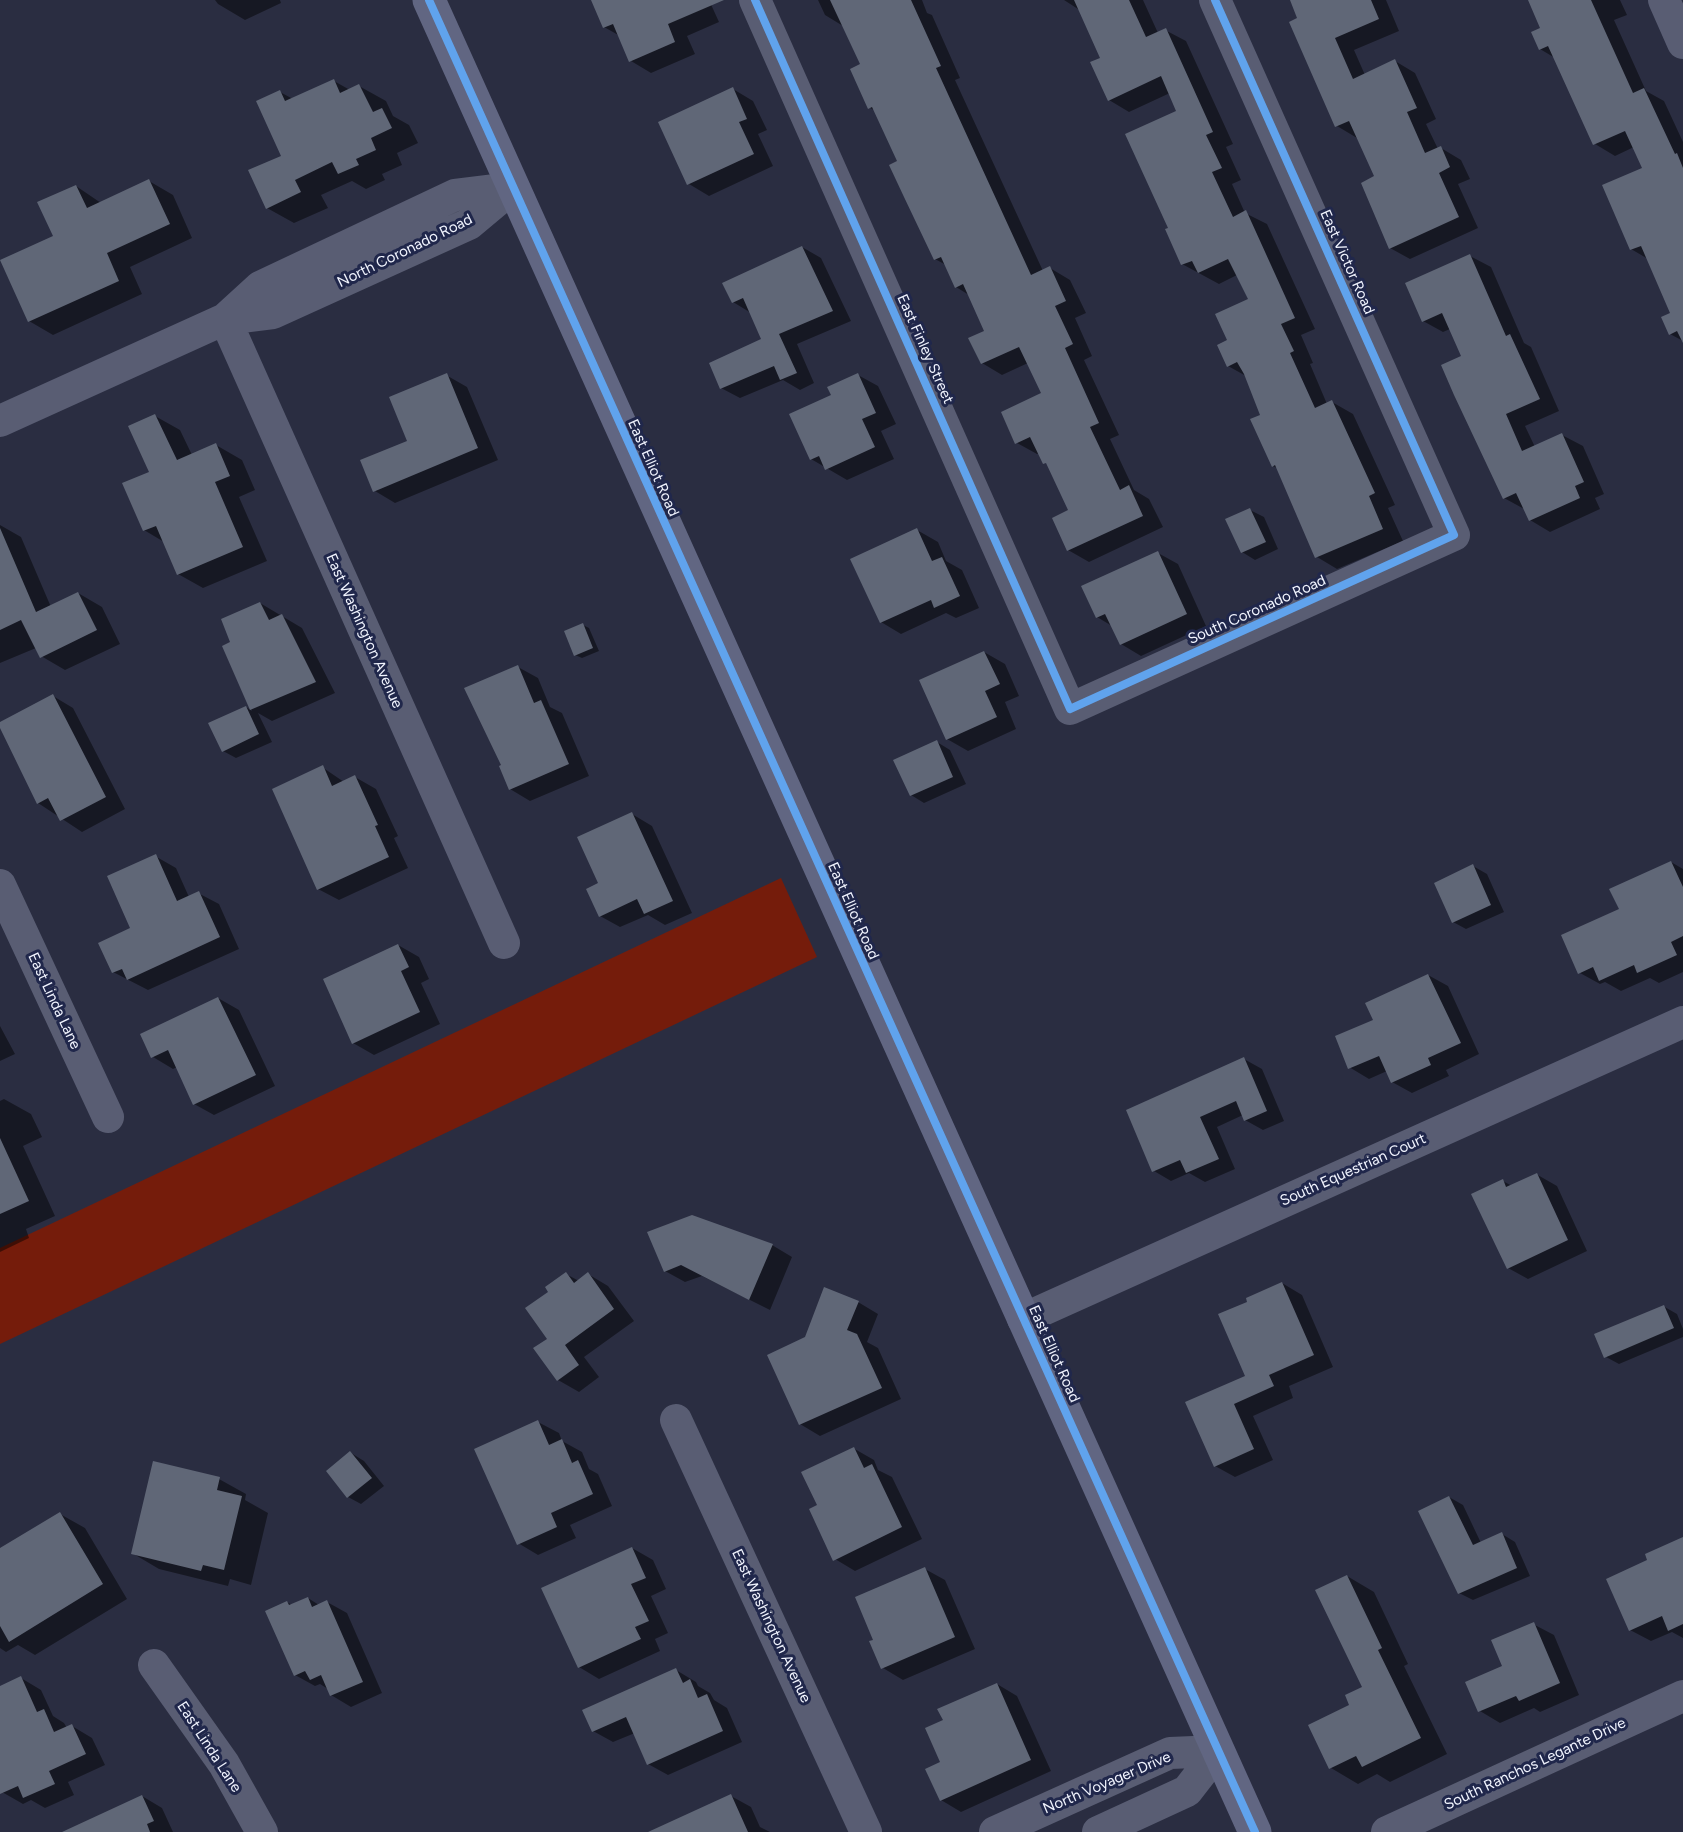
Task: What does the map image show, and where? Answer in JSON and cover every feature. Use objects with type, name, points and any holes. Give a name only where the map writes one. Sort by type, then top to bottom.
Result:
[{"type":"main road","name":"East Elliot Road","points":[[429,0],[1255,1832]]},
{"type":"street","name":"East Finley Street","points":[[754,0],[1070,709]]},
{"type":"street","name":"East Victor Road","points":[[1215,0],[1454,535]]},
{"type":"street","points":[[1664,0],[1683,43]]},
{"type":"street","name":"North Coronado Road","points":[[0,421],[225,319],[260,287],[455,195],[512,188]]},
{"type":"street","name":"East Washington Avenue","points":[[225,319],[504,943]]},
{"type":"street","name":"South Coronado Road","points":[[1070,709],[1454,535]]},
{"type":"street","name":"East Linda Lane","points":[[0,885],[108,1117]]},
{"type":"street","name":"South Equestrian Court","points":[[1023,1319],[1683,1022]]},
{"type":"street","name":"East Washington Avenue","points":[[676,1420],[866,1832]]},
{"type":"street","name":"East Linda Lane","points":[[154,1665],[224,1764],[261,1832]]},
{"type":"street","name":"South Ranchos Legante Drive","points":[[1387,1832],[1683,1696]]},
{"type":"street","points":[[1098,1832],[1187,1791],[1218,1750]]},
{"type":"street","name":"North Voyager Drive","points":[[995,1832],[1170,1753],[1218,1750]]},
{"type":"shaded area","points":[[781,878],[817,957],[0,1344],[0,1248]]},
{"type":"building","points":[[591,0],[724,0],[668,24],[675,42],[629,62],[613,24],[603,28]]},
{"type":"building","points":[[830,0],[911,0],[941,66],[936,68],[1031,275],[1050,266],[1066,301],[1055,306],[1073,344],[1065,348],[1099,423],[1090,427],[1120,490],[1129,485],[1143,516],[1067,551],[1052,518],[1068,510],[1046,463],[1043,464],[1030,437],[1015,444],[1001,412],[1041,393],[1019,347],[981,364],[968,338],[984,331],[963,284],[955,288],[941,257],[934,260],[889,165],[897,161],[872,107],[868,109],[850,69],[860,64]]},
{"type":"building","points":[[1074,0],[1129,0],[1146,37],[1166,28],[1213,132],[1206,135],[1222,168],[1212,172],[1233,217],[1246,210],[1295,318],[1281,324],[1294,351],[1290,353],[1315,408],[1332,400],[1375,493],[1369,496],[1383,529],[1315,558],[1275,465],[1272,467],[1250,419],[1260,415],[1244,374],[1237,362],[1227,367],[1217,345],[1227,340],[1215,314],[1248,299],[1228,259],[1198,273],[1192,261],[1181,265],[1165,229],[1168,228],[1125,134],[1176,111],[1161,76],[1108,101],[1090,62],[1100,58]]},
{"type":"building","points":[[1290,0],[1371,0],[1379,19],[1335,38],[1353,79],[1395,59],[1417,108],[1407,112],[1425,153],[1441,146],[1450,167],[1439,173],[1459,217],[1389,249],[1361,183],[1374,176],[1349,121],[1335,127],[1289,22],[1297,18]]},
{"type":"building","points":[[1528,0],[1591,0],[1633,93],[1644,88],[1675,154],[1677,153],[1683,168],[1683,343],[1677,331],[1669,335],[1661,317],[1670,313],[1641,246],[1630,250],[1602,185],[1642,168],[1625,131],[1593,145],[1548,46],[1539,50],[1531,32],[1540,28]]},
{"type":"building","points":[[334,79],[340,93],[359,84],[373,112],[382,108],[392,128],[371,138],[376,150],[356,159],[359,165],[338,174],[332,162],[295,180],[301,192],[266,209],[248,170],[281,156],[256,101],[280,90],[285,101]]},
{"type":"building","points":[[733,87],[747,119],[739,122],[754,154],[687,185],[658,122]]},
{"type":"building","points":[[149,179],[170,224],[107,253],[119,281],[28,322],[0,260],[53,236],[37,202],[76,185],[87,208]]},
{"type":"building","points":[[802,246],[833,311],[779,334],[797,373],[780,380],[774,366],[720,389],[709,363],[761,339],[743,298],[732,303],[722,283]]},
{"type":"building","points":[[1470,254],[1506,336],[1510,334],[1540,399],[1506,414],[1522,451],[1562,433],[1584,482],[1575,486],[1580,498],[1529,521],[1516,493],[1503,499],[1441,365],[1461,356],[1442,313],[1422,322],[1405,283]]},
{"type":"building","points":[[447,373],[478,448],[373,492],[360,460],[407,441],[389,397]]},
{"type":"building","points":[[858,373],[876,413],[862,419],[875,447],[825,470],[819,456],[810,460],[789,414],[831,395],[827,387]]},
{"type":"building","points":[[155,414],[177,460],[216,443],[230,476],[215,482],[243,547],[177,575],[156,526],[143,531],[122,483],[149,472],[128,426]]},
{"type":"building","points":[[1250,508],[1266,542],[1241,553],[1225,519]]},
{"type":"building","points":[[0,528],[36,612],[78,592],[97,630],[40,658],[21,620],[0,630]]},
{"type":"building","points":[[917,528],[932,561],[942,557],[960,596],[934,608],[931,600],[880,623],[850,559]]},
{"type":"building","points":[[1158,551],[1187,614],[1120,645],[1105,614],[1096,618],[1081,586]]},
{"type":"building","points":[[260,602],[269,620],[282,614],[316,682],[250,710],[222,646],[230,642],[221,619]]},
{"type":"building","points":[[583,623],[593,648],[574,656],[564,631]]},
{"type":"building","points":[[984,651],[1000,684],[985,691],[997,717],[946,740],[919,680]]},
{"type":"building","points":[[518,665],[534,703],[541,700],[569,764],[509,790],[499,766],[501,765],[464,688]]},
{"type":"building","points":[[53,694],[106,797],[60,821],[48,798],[37,804],[0,728],[0,722]]},
{"type":"building","points":[[246,706],[259,734],[222,752],[208,723]]},
{"type":"building","points":[[937,740],[953,777],[910,796],[893,760]]},
{"type":"building","points":[[323,765],[332,786],[355,775],[378,825],[375,826],[389,857],[317,890],[272,789]]},
{"type":"building","points":[[632,812],[673,901],[644,914],[637,899],[599,917],[586,889],[598,883],[577,837]]},
{"type":"building","points":[[156,854],[177,901],[199,891],[220,937],[127,980],[122,969],[112,973],[98,943],[130,928],[107,876]]},
{"type":"building","points":[[1671,861],[1683,887],[1683,936],[1671,942],[1677,955],[1637,973],[1634,965],[1599,981],[1593,967],[1578,974],[1561,935],[1619,909],[1609,889]]},
{"type":"building","points":[[1473,864],[1491,905],[1452,923],[1434,883]]},
{"type":"building","points":[[398,944],[409,967],[401,971],[420,1012],[352,1044],[323,979]]},
{"type":"building","points":[[1428,974],[1461,1043],[1428,1058],[1431,1065],[1391,1083],[1379,1056],[1348,1069],[1335,1036],[1373,1020],[1365,1003]]},
{"type":"building","points":[[218,997],[256,1075],[193,1105],[168,1050],[151,1058],[140,1034]]},
{"type":"building","points":[[1244,1057],[1267,1111],[1244,1121],[1236,1101],[1200,1117],[1219,1159],[1186,1173],[1180,1160],[1152,1172],[1126,1110]]},
{"type":"building","points":[[0,1138],[29,1201],[0,1214]]},
{"type":"building","points":[[1537,1173],[1568,1240],[1507,1269],[1471,1194],[1503,1179],[1506,1187]]},
{"type":"building","points":[[692,1215],[773,1244],[749,1300],[681,1265],[664,1272],[647,1232]]},
{"type":"building","points":[[566,1272],[574,1283],[588,1272],[614,1309],[565,1345],[579,1365],[557,1381],[533,1348],[547,1339],[525,1308],[548,1292],[545,1287]]},
{"type":"building","points":[[1282,1282],[1314,1355],[1269,1375],[1274,1386],[1234,1404],[1254,1449],[1214,1467],[1185,1402],[1245,1376],[1218,1314],[1247,1302],[1246,1298]]},
{"type":"building","points":[[824,1287],[859,1301],[847,1330],[857,1334],[882,1388],[799,1425],[767,1355],[805,1337]]},
{"type":"building","points":[[1664,1305],[1674,1328],[1604,1358],[1594,1334]]},
{"type":"building","points":[[538,1420],[549,1445],[562,1439],[572,1463],[578,1460],[593,1494],[551,1513],[557,1527],[517,1545],[474,1449]]},
{"type":"building","points":[[854,1447],[864,1468],[872,1464],[902,1527],[833,1561],[809,1509],[817,1505],[801,1472]]},
{"type":"building","points":[[350,1451],[372,1478],[347,1498],[326,1471]]},
{"type":"building","points":[[153,1461],[220,1477],[217,1490],[242,1496],[224,1570],[203,1565],[201,1571],[131,1554]]},
{"type":"building","points":[[1449,1496],[1473,1545],[1502,1532],[1517,1568],[1458,1594],[1418,1511]]},
{"type":"building","points":[[60,1512],[103,1584],[9,1642],[0,1626],[0,1548]]},
{"type":"building","points":[[1683,1537],[1683,1624],[1668,1631],[1662,1616],[1629,1631],[1606,1579],[1647,1560],[1645,1554]]},
{"type":"building","points":[[632,1547],[646,1578],[631,1584],[649,1621],[635,1627],[641,1639],[578,1668],[541,1588]]},
{"type":"building","points":[[925,1567],[955,1637],[881,1669],[869,1641],[873,1640],[855,1597]]},
{"type":"building","points":[[1347,1575],[1382,1648],[1378,1650],[1421,1738],[1362,1767],[1356,1756],[1329,1769],[1308,1725],[1349,1705],[1345,1695],[1362,1687],[1315,1590]]},
{"type":"building","points":[[308,1597],[312,1607],[327,1600],[363,1682],[330,1696],[321,1675],[310,1680],[305,1671],[294,1676],[265,1611],[287,1601],[289,1605]]},
{"type":"building","points":[[1534,1622],[1560,1683],[1519,1701],[1516,1696],[1478,1712],[1465,1682],[1502,1666],[1491,1640]]},
{"type":"building","points":[[676,1668],[683,1683],[690,1679],[698,1698],[707,1694],[723,1731],[647,1765],[626,1717],[592,1732],[582,1710]]},
{"type":"building","points":[[21,1676],[37,1712],[44,1709],[54,1732],[72,1724],[86,1754],[49,1771],[55,1784],[23,1798],[18,1786],[0,1794],[0,1686]]},
{"type":"building","points":[[997,1683],[1031,1760],[940,1801],[925,1769],[940,1762],[925,1728],[943,1720],[937,1709]]},
{"type":"building","points":[[731,1794],[748,1832],[648,1832]]},
{"type":"building","points":[[142,1795],[154,1821],[147,1824],[150,1832],[62,1832]]},
{"type":"cycle path","points":[[429,0],[1255,1832]]},
{"type":"cycle path","points":[[755,0],[1070,709],[1454,535],[1215,0]]}]
